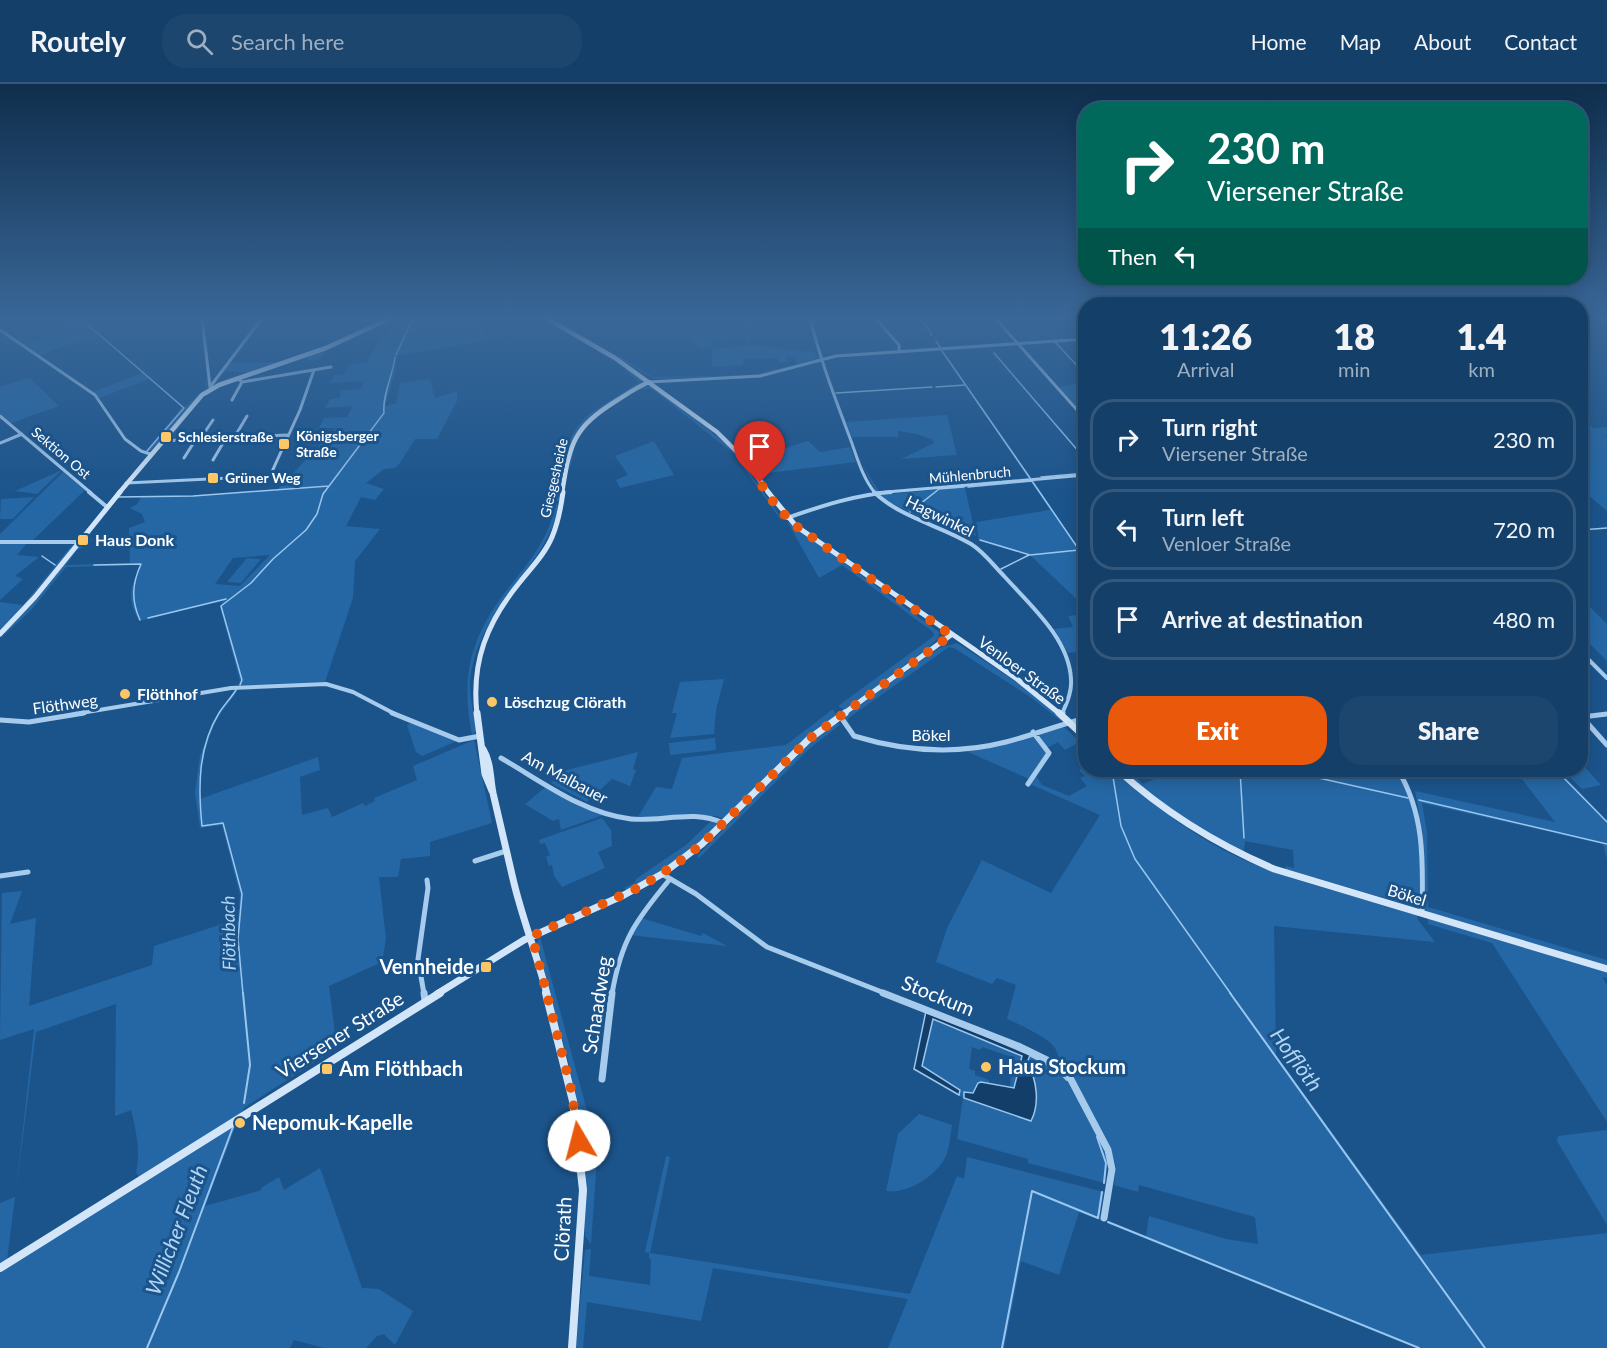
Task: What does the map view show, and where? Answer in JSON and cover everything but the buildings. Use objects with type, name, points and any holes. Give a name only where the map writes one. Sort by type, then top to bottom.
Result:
[{"type":"main road","points":[[0,634],[35,597],[189,408],[209,389],[240,377]]},
{"type":"main road","name":"Venloer Straße","points":[[642,377],[735,448],[787,518],[816,542],[1017,679],[1078,730]]},
{"type":"main road","name":"Giesgesheide","points":[[480,736],[473,684],[480,649],[491,622],[553,535],[571,450],[579,430],[600,411],[650,382]]},
{"type":"main road","name":"Viersener Straße","points":[[0,1268],[532,936],[624,895],[662,874],[692,852],[797,750],[951,635]]},
{"type":"main road","points":[[480,736],[485,774],[493,792],[515,890],[532,936]]},
{"type":"main road","name":"Bökel","points":[[1125,777],[1150,800],[1203,836],[1237,854],[1274,869],[1607,969]]},
{"type":"main road","name":"Clörath","points":[[532,936],[571,1089],[579,1141],[583,1190],[582,1222],[572,1348]]},
{"type":"street","points":[[69,377],[95,395],[125,440],[150,454]]},
{"type":"street","points":[[208,377],[209,389]]},
{"type":"street","points":[[209,389],[218,377]]},
{"type":"street","points":[[237,378],[242,382],[272,377]]},
{"type":"street","points":[[126,483],[267,478],[276,464],[300,410],[312,377]]},
{"type":"street","points":[[650,382],[742,377]]},
{"type":"street","name":"Hagwinkel","points":[[827,377],[859,462],[875,493],[892,506],[975,547],[1053,633],[1067,663],[1070,680],[1069,704],[1062,715]]},
{"type":"street","points":[[1047,377],[1078,411]]},
{"type":"street","points":[[232,400],[242,382]]},
{"type":"street","name":"Sektion Ost","points":[[0,416],[107,507]]},
{"type":"street","points":[[234,438],[247,416]]},
{"type":"street","points":[[184,458],[213,420]]},
{"type":"street","points":[[0,443],[22,434]]},
{"type":"street","points":[[161,441],[287,435]]},
{"type":"street","points":[[213,460],[226,438]]},
{"type":"street","name":"Mühlenbruch","points":[[787,518],[822,506],[875,493],[1078,476]]},
{"type":"street","points":[[0,542],[79,542]]},
{"type":"street","points":[[1588,659],[1607,678]]},
{"type":"street","name":"Flöthweg","points":[[0,720],[29,722],[239,687],[326,684],[353,692],[402,718],[459,740],[480,736]]},
{"type":"street","points":[[1588,716],[1607,714]]},
{"type":"street","name":"Bökel","points":[[840,716],[854,736],[901,749],[956,749],[994,745],[1078,720]]},
{"type":"street","points":[[1588,724],[1607,745]]},
{"type":"street","points":[[1028,784],[1049,753],[1033,732]]},
{"type":"street","name":"Am Malbauer","points":[[501,758],[607,815],[631,819],[711,818],[723,823]]},
{"type":"street","points":[[1402,777],[1412,794],[1420,822],[1422,913]]},
{"type":"street","points":[[475,861],[506,850]]},
{"type":"street","points":[[0,876],[28,872]]},
{"type":"street","name":"Stockum","points":[[662,874],[696,894],[767,947],[1018,1046],[1057,1065],[1068,1074],[1108,1150],[1112,1169],[1104,1218]]},
{"type":"street","name":"Schaadweg","points":[[602,1079],[616,977],[623,948],[640,915],[670,879]]},
{"type":"street","points":[[425,1001],[418,959],[428,888],[427,880]]},
{"type":"shaded area","points":[[133,377],[149,377],[184,407],[205,389],[206,379],[208,382],[204,392],[151,452],[145,452],[182,407],[149,379],[99,398],[93,392]]},
{"type":"shaded area","points":[[333,377],[394,377],[385,406],[396,403],[400,383],[430,379],[435,398],[457,391],[457,401],[437,439],[415,439],[395,468],[384,469],[366,483],[384,489],[375,500],[361,497],[346,526],[380,529],[355,561],[353,598],[325,682],[238,685],[240,681],[220,607],[223,601],[139,621],[132,605],[131,593],[140,565],[66,567],[32,609],[0,639],[76,547],[89,545],[77,550],[66,565],[130,563],[129,528],[145,522],[142,514],[130,508],[137,504],[141,497],[118,497],[86,539],[94,539],[81,542],[127,485],[129,484],[120,496],[193,496],[277,490],[336,428],[319,428],[324,418],[347,417],[353,406],[325,408],[330,399],[339,398],[341,390],[361,389],[364,381],[331,383]],"holes":[[[270,555],[240,586],[215,584],[233,558]]]},
{"type":"shaded area","points":[[633,377],[643,380],[592,416],[582,426],[571,447],[560,500],[556,502],[565,453],[575,431],[591,413],[638,382]]},
{"type":"shaded area","points":[[651,377],[707,377],[654,379]]},
{"type":"shaded area","points":[[959,377],[962,377],[1031,478],[1078,475],[879,493],[861,463],[879,491],[1028,478]]},
{"type":"shaded area","points":[[30,378],[59,406],[11,423],[0,414],[0,387]]},
{"type":"shaded area","points":[[1078,384],[1078,408],[1059,387]]},
{"type":"shaded area","points":[[652,386],[733,449],[781,520],[733,453],[652,389],[634,392],[612,404],[592,420],[577,439],[569,470],[576,438],[581,430],[599,413],[621,397],[643,387]]},
{"type":"shaded area","points":[[947,415],[957,455],[901,459],[934,443],[933,440],[917,434],[898,431],[898,437],[852,437],[846,422]]},
{"type":"shaded area","points":[[1588,424],[1594,428],[1607,427],[1607,436],[1599,432],[1607,437],[1607,511],[1588,495]]},
{"type":"shaded area","points":[[654,441],[674,475],[620,488],[616,480],[628,475],[615,456]]},
{"type":"shaded area","points":[[808,441],[820,452],[850,447],[856,462],[760,474],[775,499],[791,516],[789,516],[771,495],[748,460]]},
{"type":"shaded area","points":[[62,470],[37,494],[15,491]]},
{"type":"shaded area","points":[[63,472],[85,490],[31,542],[0,542],[0,534]]},
{"type":"shaded area","points":[[1078,476],[1034,482],[1078,547],[1078,600],[1030,555],[1000,570],[1028,555],[979,540],[976,522],[1050,510],[1031,482],[965,488],[976,536],[937,517],[930,522],[891,503],[880,495]]},
{"type":"shaded area","points":[[34,497],[13,519],[0,519],[1,499]]},
{"type":"shaded area","points":[[556,504],[559,506],[551,530],[539,552],[496,613],[483,635],[474,658],[470,690],[477,730],[472,735],[467,696],[475,645],[491,612],[542,542]]},
{"type":"shaded area","points":[[787,521],[939,632],[938,638],[928,648],[844,710],[838,706],[934,636],[933,632],[842,565],[819,578]]},
{"type":"shaded area","points":[[0,543],[27,543],[17,555],[39,557],[15,576],[23,579],[0,600]]},
{"type":"shaded area","points":[[73,544],[74,546],[30,600],[0,632],[0,602],[23,605],[55,566],[41,556],[56,564]]},
{"type":"shaded area","points":[[247,558],[261,559],[241,583],[227,582]]},
{"type":"shaded area","points":[[1588,605],[1607,624],[1607,661],[1588,642]]},
{"type":"shaded area","points":[[1078,615],[1078,652],[1068,653],[1054,629],[1073,627],[1068,616]]},
{"type":"shaded area","points":[[957,643],[1030,691],[1061,717],[1061,721],[1029,696],[949,647],[850,717],[847,720],[854,733],[845,721],[846,714],[939,648]]},
{"type":"shaded area","points":[[724,679],[716,710],[714,734],[670,738],[677,713],[672,713],[680,682]]},
{"type":"shaded area","points":[[238,689],[215,724],[207,745],[200,779],[200,799],[318,757],[320,770],[300,777],[302,815],[328,808],[332,817],[363,803],[365,806],[375,801],[374,798],[417,780],[413,766],[474,740],[492,823],[430,842],[430,856],[401,859],[398,877],[379,877],[386,939],[382,962],[329,986],[337,1048],[245,1107],[241,1113],[139,1177],[136,1172],[137,1141],[131,1110],[115,1116],[116,1004],[36,1032],[16,1192],[34,1029],[0,1040],[2,893],[22,891],[10,924],[36,918],[29,1006],[152,965],[154,946],[238,919],[240,895],[222,825],[200,828],[195,792],[200,756],[217,715]]},
{"type":"shaded area","points":[[833,709],[836,715],[786,757],[724,819],[716,816],[638,817],[656,787],[672,789],[682,758],[786,745]]},
{"type":"shaded area","points":[[410,723],[457,741],[422,756],[416,752],[407,725]]},
{"type":"shaded area","points":[[834,723],[841,724],[810,748],[699,858],[697,856],[809,742]]},
{"type":"shaded area","points":[[1061,727],[1078,740],[1078,743],[1065,750],[1058,742],[1047,748],[1039,735]]},
{"type":"shaded area","points":[[1034,736],[1047,752],[1029,779],[966,751],[997,747]]},
{"type":"shaded area","points":[[715,738],[716,750],[670,755],[669,743]]},
{"type":"shaded area","points":[[638,752],[633,769],[636,770],[630,786],[612,779],[587,802],[551,783],[567,770]]},
{"type":"shaded area","points":[[1588,771],[1601,785],[1582,789],[1570,777],[1588,777]]},
{"type":"shaded area","points":[[1036,776],[1042,785],[1069,796],[1087,786],[1080,778],[1123,777],[1181,824],[1248,862],[1296,879],[1417,915],[1418,920],[1435,942],[1274,926],[1276,1055],[1421,1255],[1607,1233],[1607,1348],[1417,1348],[1107,1223],[1108,1221],[1146,1236],[1149,1216],[1226,1239],[1258,1244],[1255,1217],[1139,1185],[1138,1192],[1114,1185],[1116,1166],[1110,1147],[1070,1071],[1061,1062],[1052,1044],[1007,1019],[1016,985],[997,978],[992,984],[936,962],[947,928],[982,860],[1051,893],[1100,815],[1030,784]]},
{"type":"shaded area","points":[[1130,777],[1136,777],[1143,784],[1158,777],[1399,777],[1412,802],[1419,836],[1419,908],[1285,869],[1286,866],[1294,868],[1293,850],[1245,841],[1243,855],[1177,816]]},
{"type":"shaded area","points":[[1520,777],[1565,777],[1607,820],[1607,860],[1603,844],[1422,803],[1427,833],[1428,907],[1607,960],[1607,966],[1429,913],[1425,909],[1423,835],[1415,791],[1555,822]]},
{"type":"shaded area","points":[[547,786],[603,815],[561,830],[559,819],[553,821],[525,804]]},
{"type":"shaded area","points":[[602,818],[611,830],[612,846],[598,852],[605,868],[562,887],[554,876],[552,865],[549,866],[546,857],[550,855],[545,843],[540,844],[539,840]]},
{"type":"shaded area","points":[[712,820],[718,825],[686,853],[640,884],[627,891],[624,888],[635,883],[636,879],[686,845]]},
{"type":"shaded area","points":[[641,918],[701,936],[703,933],[727,946],[630,935]]},
{"type":"shaded area","points":[[1428,918],[1607,972],[1607,978],[1602,977],[1607,985],[1607,1122],[1492,943],[1428,924]]},
{"type":"shaded area","points":[[540,937],[592,1129],[590,1133],[582,1133],[570,1068],[537,943]]},
{"type":"shaded area","points":[[926,1011],[1030,1055],[1027,1063],[1035,1084],[1036,1099],[1031,1121],[964,1098],[964,1092],[973,1093],[978,1083],[981,1082],[1014,1088],[1022,1056],[933,1019],[922,1066],[960,1090],[959,1095],[914,1069]]},
{"type":"shaded area","points":[[933,1019],[1022,1056],[1014,1088],[1010,1089],[1012,1057],[982,1047],[980,1050],[972,1047],[969,1069],[975,1071],[975,1075],[989,1080],[989,1084],[978,1083],[973,1093],[1030,1121],[1034,1074],[1027,1063],[1030,1055],[1064,1073],[1104,1149],[1108,1163],[1105,1183],[1028,1163],[1028,1159],[957,1139],[963,1098],[959,1095],[960,1090],[922,1066]]},
{"type":"shaded area","points":[[919,1114],[952,1125],[945,1158],[935,1172],[920,1183],[903,1190],[886,1191],[898,1134]]},
{"type":"shaded area","points":[[236,1125],[205,1206],[262,1190],[261,1188],[279,1177],[284,1190],[320,1168],[362,1288],[379,1289],[413,1311],[395,1345],[384,1334],[377,1336],[366,1348],[324,1348],[294,1340],[290,1348],[0,1348],[0,1273]]},
{"type":"shaded area","points":[[599,1129],[591,1244],[585,1236],[583,1145]]},
{"type":"shaded area","points":[[1607,1130],[1607,1225],[1557,1141],[1558,1136]]},
{"type":"shaded area","points":[[666,1156],[670,1157],[650,1253],[910,1294],[957,1176],[964,1179],[967,1157],[1104,1192],[1099,1217],[1102,1221],[1079,1212],[1059,1275],[1021,1261],[1004,1348],[888,1348],[908,1299],[713,1268],[701,1321],[587,1302],[583,1348],[576,1348],[585,1250],[591,1249],[589,1276],[650,1285],[651,1259],[649,1253],[645,1252]]},
{"type":"shaded area","points":[[15,1197],[7,1260],[0,1264],[0,1203]]},
{"type":"waterway","points":[[147,451],[184,408],[148,377]]},
{"type":"waterway","name":"Flöthbach","points":[[240,685],[242,680],[221,606],[251,583],[273,559],[306,530],[317,514],[323,494],[384,413],[391,377]]},
{"type":"waterway","name":"Hofflöth","points":[[960,377],[1030,478]]},
{"type":"waterway","points":[[1015,377],[1078,451]]},
{"type":"waterway","points":[[936,387],[965,385]]},
{"type":"waterway","points":[[836,393],[932,387]]},
{"type":"waterway","points":[[1041,477],[1078,474]]},
{"type":"waterway","name":"Hofflöth","points":[[968,487],[1032,481],[1078,548]]},
{"type":"waterway","points":[[118,497],[193,496],[329,486]]},
{"type":"waterway","points":[[910,512],[939,489],[964,487]]},
{"type":"waterway","points":[[1588,529],[1607,528]]},
{"type":"waterway","points":[[980,540],[1030,555],[1078,550]]},
{"type":"waterway","points":[[1001,569],[1029,555]]},
{"type":"waterway","points":[[42,556],[55,565]]},
{"type":"waterway","points":[[94,565],[141,564],[134,592],[135,606],[140,620]]},
{"type":"waterway","points":[[148,618],[226,599]]},
{"type":"waterway","name":"Flöthbach","points":[[236,690],[219,713],[207,740],[201,768],[200,797],[202,826],[223,823],[242,894],[238,939],[243,994]]},
{"type":"waterway","name":"Hofflöth","points":[[1113,777],[1121,826],[1135,859],[1231,994]]},
{"type":"waterway","points":[[1240,777],[1244,838]]},
{"type":"waterway","points":[[1314,777],[1408,798]]},
{"type":"waterway","points":[[1563,777],[1607,822]]},
{"type":"waterway","points":[[1419,800],[1607,844]]},
{"type":"waterway","name":"Flöthbach","points":[[243,993],[250,1065],[244,1103]]},
{"type":"waterway","name":"Hofflöth","points":[[1230,993],[1485,1348]]},
{"type":"waterway","points":[[1031,1056],[1056,1069],[1067,1080]]},
{"type":"waterway","name":"Willicher Fleuth","points":[[147,1348],[179,1272],[233,1127]]},
{"type":"waterway","points":[[1097,1137],[1106,1163],[1104,1183]]},
{"type":"waterway","points":[[1002,1348],[1032,1191],[1098,1218],[1102,1192]]},
{"type":"waterway","points":[[1108,1222],[1419,1348]]},
{"type":"place","name":"Schlesierstraße","points":[[166,437]]},
{"type":"place","name":"Königsberger Straße","points":[[284,444]]},
{"type":"place","name":"Grüner Weg","points":[[213,478]]},
{"type":"place","name":"Haus Donk","points":[[83,540]]},
{"type":"place","name":"Flöthhof","points":[[125,694]]},
{"type":"place","name":"Löschzug Clörath","points":[[492,702]]},
{"type":"place","name":"Vennheide","points":[[486,967]]},
{"type":"place","name":"Haus Stockum","points":[[986,1067]]},
{"type":"place","name":"Am Flöthbach","points":[[327,1069]]},
{"type":"place","name":"Nepomuk-Kapelle","points":[[240,1123]]},
{"type":"route","points":[[579,1141],[571,1089],[532,936],[640,887],[688,856],[809,739],[951,635],[816,542],[787,518],[760,483]]}]
